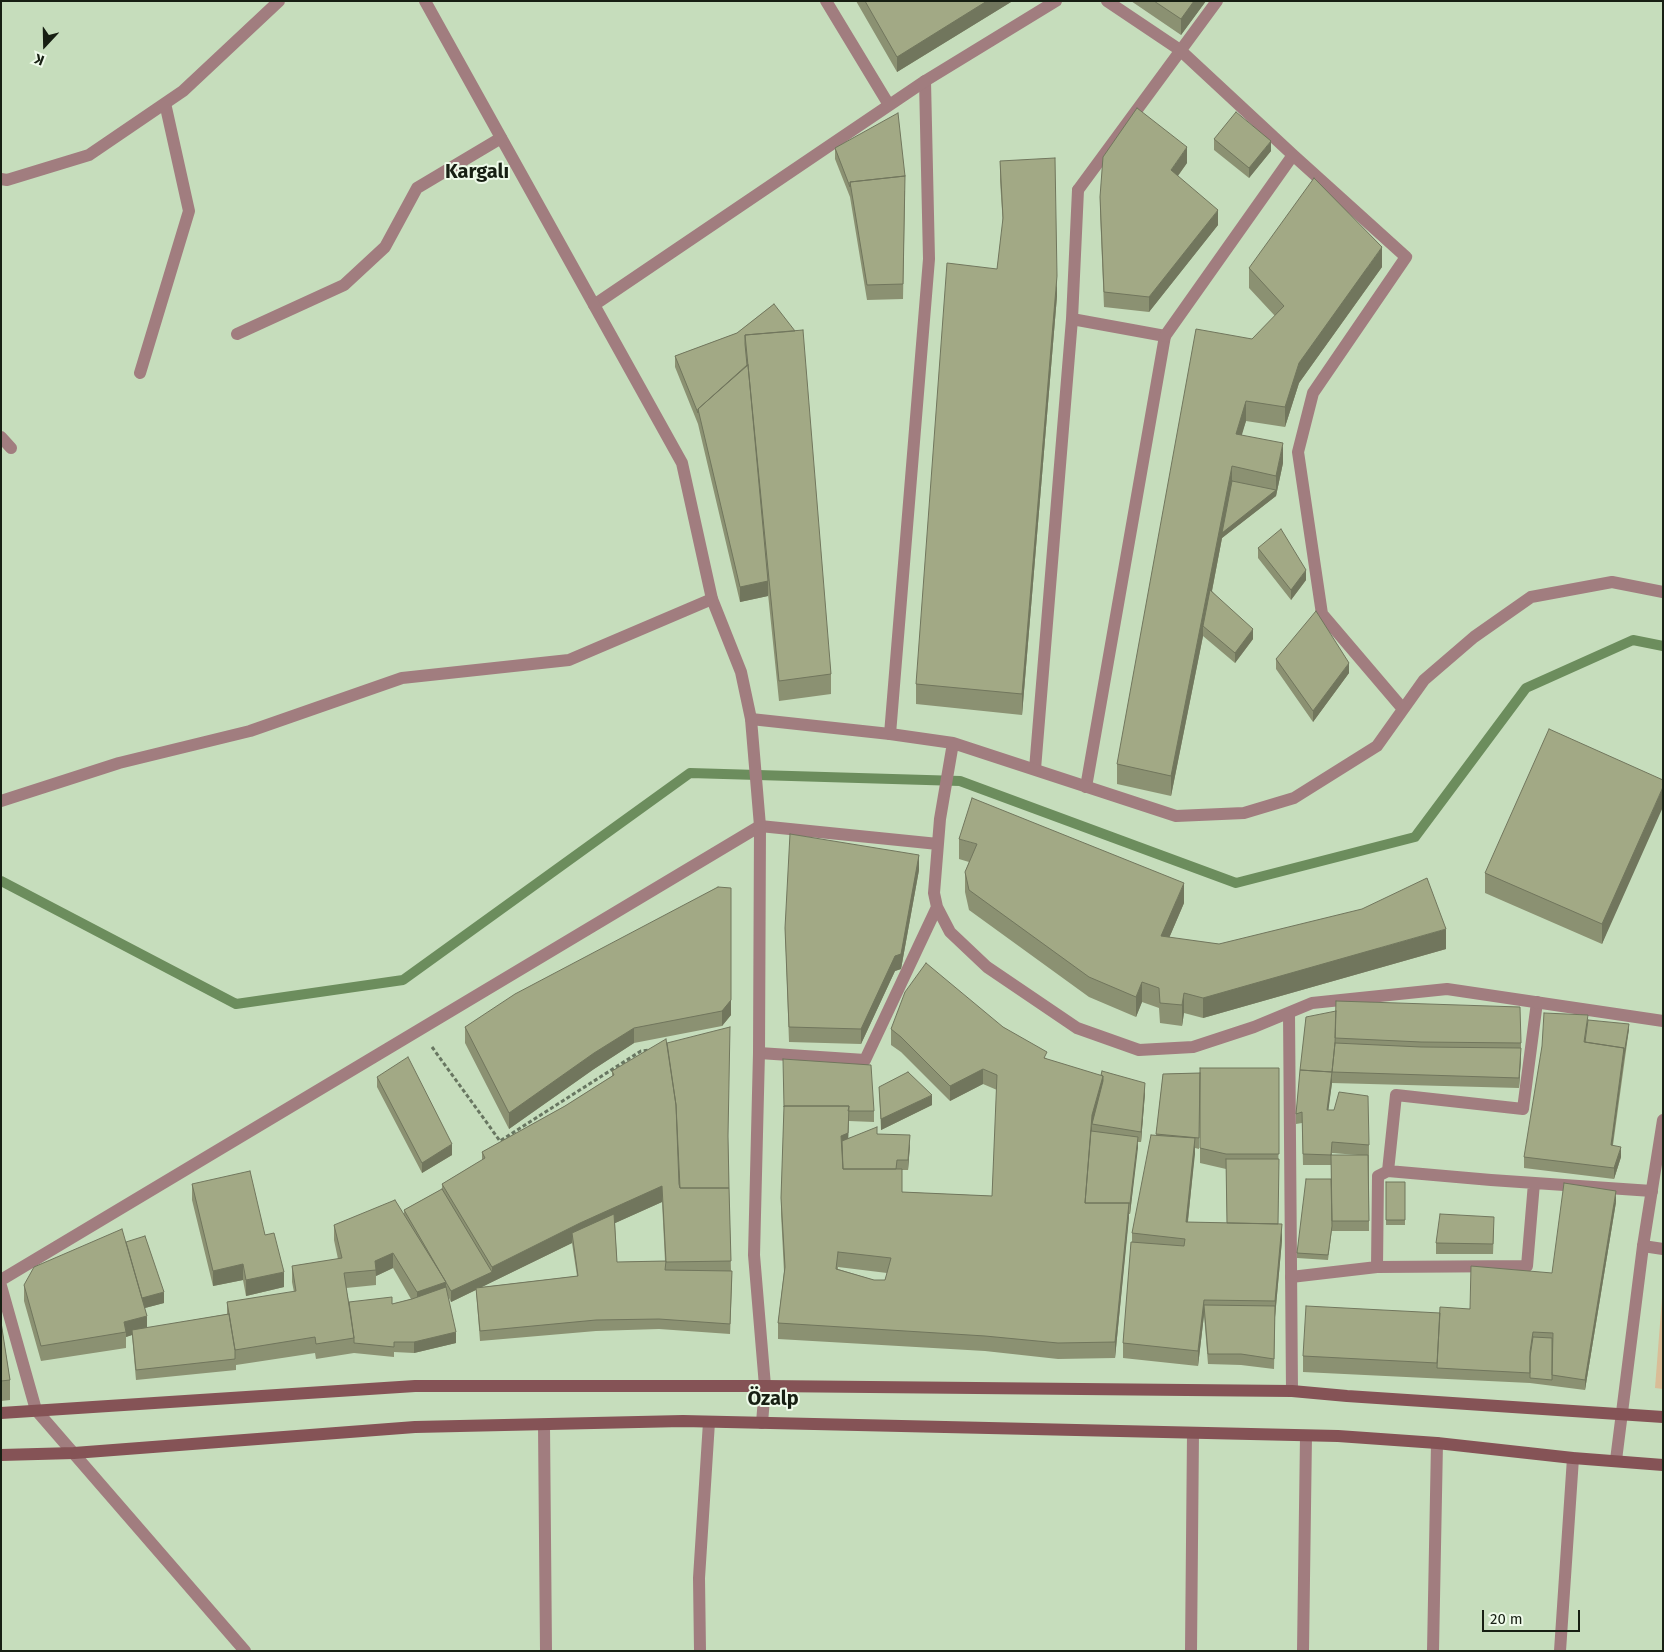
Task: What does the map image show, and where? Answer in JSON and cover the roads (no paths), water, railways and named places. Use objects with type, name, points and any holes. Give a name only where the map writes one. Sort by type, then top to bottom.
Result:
[{"type":"main road","points":[[1,1413],[415,1386],[765,1386],[1292,1391],[1663,1417]]},
{"type":"main road","points":[[1,1455],[74,1453],[415,1427],[708,1422],[1306,1436],[1437,1443],[1573,1458],[1663,1465]]},
{"type":"street","points":[[1,179],[7,180],[89,155],[183,91],[279,1]]},
{"type":"street","points":[[425,1],[682,463],[712,599],[741,672],[752,719],[760,826],[759,1053],[754,1255],[765,1386],[762,1423]]},
{"type":"street","points":[[826,1],[889,105]]},
{"type":"street","points":[[594,305],[925,81],[1056,1]]},
{"type":"street","points":[[1106,1],[1180,50],[1292,155],[1406,256],[1313,393],[1298,452],[1322,614],[1403,709]]},
{"type":"street","points":[[1035,769],[1072,319],[1078,190],[1216,1]]},
{"type":"street","points":[[890,734],[929,259],[925,81]]},
{"type":"street","points":[[140,373],[189,210],[165,103]]},
{"type":"street","points":[[237,334],[344,285],[385,247],[417,188],[501,138]]},
{"type":"street","points":[[1086,787],[1165,336],[1292,155]]},
{"type":"street","points":[[1072,319],[1165,336]]},
{"type":"street","points":[[1,437],[11,448]]},
{"type":"street","points":[[752,719],[953,743],[1176,816],[1244,813],[1294,798],[1377,746],[1424,680],[1474,637],[1531,597],[1612,582],[1663,592]]},
{"type":"street","points":[[1,801],[119,763],[250,731],[402,678],[569,660],[712,599]]},
{"type":"street","points":[[953,743],[940,819],[934,894],[937,907],[950,932],[987,967],[1077,1028],[1139,1050],[1194,1047],[1254,1028],[1312,1004],[1447,989],[1663,1021]]},
{"type":"street","points":[[1,1280],[760,826],[938,844]]},
{"type":"street","points":[[759,1053],[865,1060],[937,907]]},
{"type":"street","points":[[1388,1171],[1396,1095],[1523,1109],[1537,1002]]},
{"type":"street","points":[[1289,1013],[1292,1391]]},
{"type":"street","points":[[1616,1460],[1643,1246],[1663,1120]]},
{"type":"street","points":[[1377,1267],[1378,1176],[1388,1171],[1652,1191]]},
{"type":"street","points":[[1291,1277],[1377,1267],[1527,1266],[1534,1183]]},
{"type":"street","points":[[1643,1246],[1663,1249]]},
{"type":"street","points":[[1,1286],[36,1410],[244,1651]]},
{"type":"street","points":[[700,1651],[699,1578],[708,1422]]},
{"type":"street","points":[[544,1424],[546,1651]]},
{"type":"street","points":[[1191,1651],[1193,1433]]},
{"type":"street","points":[[1303,1651],[1306,1436]]},
{"type":"street","points":[[1433,1651],[1437,1443]]},
{"type":"street","points":[[1560,1651],[1573,1458]]},
{"type":"waterway","points":[[1,881],[236,1004],[403,980],[690,773],[960,781],[1236,883],[1415,837],[1526,688],[1633,640],[1663,646]]},
{"type":"district","name":"Kargalı","points":[[477,172]]},
{"type":"district","name":"Özalp","points":[[773,1399]]}]
